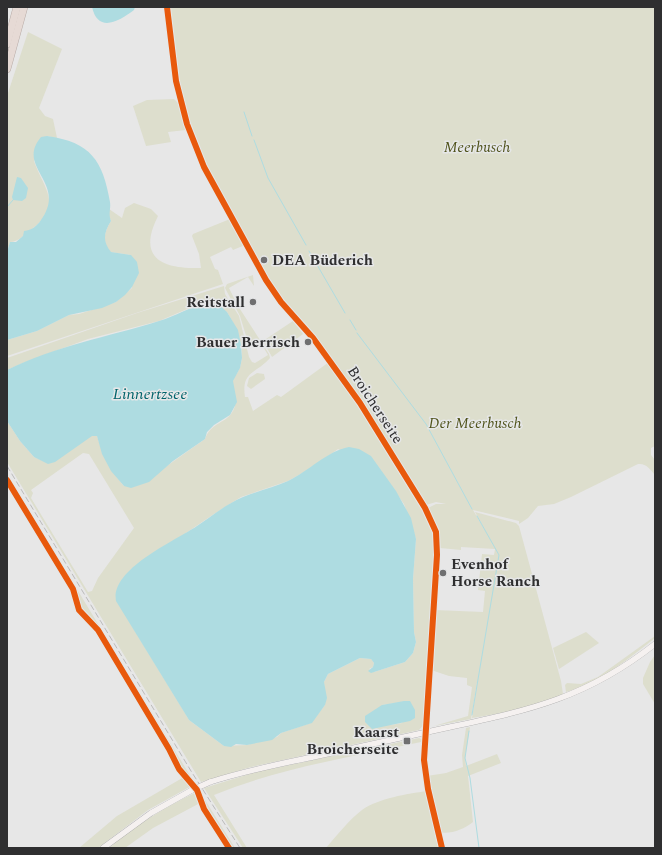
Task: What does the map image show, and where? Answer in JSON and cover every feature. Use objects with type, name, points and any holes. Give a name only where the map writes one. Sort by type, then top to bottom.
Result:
[{"type":"highway","points":[[7,44],[17,7]]},
{"type":"highway","points":[[7,69],[24,7]]},
{"type":"main road","points":[[103,848],[151,812],[210,782],[252,770],[515,713],[565,698],[615,673],[655,644]]},
{"type":"street","name":"Broicherseite","points":[[167,7],[173,68],[177,86],[187,124],[204,167],[269,285],[281,302],[314,338],[360,403],[434,525],[438,547],[424,760],[426,776],[442,848]]},
{"type":"green space","name":"Meerbusch","points":[[167,7],[655,7],[655,446],[651,448],[651,455],[655,460],[655,475],[646,465],[638,464],[571,497],[554,504],[538,506],[528,518],[519,524],[519,521],[473,510],[486,532],[475,512],[516,523],[519,526],[561,681],[563,694],[530,706],[507,712],[472,718],[478,676],[471,719],[434,726],[468,716],[472,687],[467,685],[467,678],[449,676],[431,670],[435,610],[483,612],[485,591],[478,590],[482,554],[494,555],[495,549],[461,547],[461,550],[440,548],[436,525],[428,508],[436,504],[446,504],[436,502],[426,505],[362,403],[311,331],[284,303],[268,280],[208,172],[192,135],[176,80]]},
{"type":"green space","points":[[28,32],[62,49],[39,108],[45,116],[53,119],[57,138],[47,136],[34,161],[49,197],[47,212],[41,221],[31,230],[18,240],[10,242],[7,252],[7,96]]},
{"type":"green space","points":[[174,99],[178,103],[186,130],[168,132],[171,142],[146,146],[133,106],[147,100]]},
{"type":"green space","points":[[134,203],[151,209],[158,216],[152,230],[150,242],[152,251],[157,258],[164,263],[174,266],[201,268],[199,254],[192,236],[193,234],[230,219],[245,245],[233,250],[231,247],[210,257],[215,269],[218,270],[223,284],[7,356],[7,340],[37,331],[69,315],[79,314],[116,302],[132,288],[131,255],[110,252],[107,248],[105,233],[111,221],[108,214],[109,209],[122,218],[125,208]]},
{"type":"green space","points":[[253,275],[254,286],[248,277],[229,288],[238,306],[269,354],[270,358],[247,377],[245,382],[245,397],[248,397],[253,411],[277,395],[281,397],[329,362],[359,405],[428,516],[435,533],[436,548],[425,723],[419,730],[251,767],[201,782],[7,462],[7,421],[20,441],[34,457],[48,463],[64,455],[92,435],[97,436],[108,463],[124,486],[164,468],[205,439],[210,430],[231,414],[235,405],[232,386],[233,381],[242,360],[240,338],[237,331],[227,312],[199,304],[159,321],[88,339],[7,370],[7,358],[137,313],[224,286],[225,294],[239,316],[249,357],[252,362],[255,363],[268,355],[262,345],[253,347],[247,339],[240,316],[225,288],[227,284]],"holes":[[[338,449],[381,472],[404,504],[416,539],[413,579],[414,632],[416,642],[413,653],[405,662],[374,672],[369,669],[373,667],[374,663],[371,659],[360,658],[328,674],[324,682],[325,705],[311,723],[281,733],[277,737],[247,745],[224,746],[189,720],[130,623],[118,587],[130,571],[241,497],[288,481],[313,467]],[[83,453],[89,454],[134,528],[98,578],[92,591],[88,592],[31,498],[33,493],[31,490]],[[410,701],[402,723],[391,725],[382,705]]]},
{"type":"green space","points":[[293,321],[303,334],[272,357],[263,341]]},
{"type":"green space","points":[[257,373],[264,374],[265,379],[251,389],[247,386],[249,378]]},
{"type":"green space","points":[[7,474],[197,787],[196,788],[180,769],[98,630],[79,609],[72,586],[7,479]]},
{"type":"green space","points":[[586,632],[599,643],[559,669],[553,648]]},
{"type":"green space","points":[[655,636],[655,638],[613,670],[590,683],[566,692],[565,685],[567,683],[581,684],[598,677]]},
{"type":"green space","points":[[655,655],[655,704],[643,684],[643,678]]},
{"type":"green space","points":[[470,727],[465,758],[466,766],[497,754],[501,763],[468,776],[473,822],[457,831],[447,833],[439,832],[427,776],[446,773],[463,767],[462,755],[466,728]]},
{"type":"green space","points":[[419,738],[423,740],[423,759],[421,760],[421,742],[290,770],[264,777],[214,795],[247,848],[243,848],[204,788],[256,772]]},
{"type":"green space","points":[[184,777],[193,785],[148,810],[98,848],[79,848],[117,816]]},
{"type":"green space","points":[[427,791],[440,848],[326,848],[352,818],[369,806],[393,797]]},
{"type":"green space","points":[[197,792],[200,803],[153,828],[125,848],[109,848],[130,832],[174,803]]},
{"type":"green space","points":[[200,792],[235,848],[230,848],[210,820],[202,804]]},
{"type":"water","points":[[92,7],[135,7],[134,10],[122,18],[109,23],[104,23],[95,15]]},
{"type":"water","points":[[47,136],[74,143],[92,156],[99,165],[110,202],[111,221],[105,236],[106,244],[111,252],[131,255],[137,262],[139,273],[132,287],[116,302],[102,308],[69,315],[37,331],[7,340],[7,252],[10,242],[16,242],[23,236],[24,231],[32,229],[36,226],[48,207],[49,195],[34,158],[35,148],[41,137]]},
{"type":"water","points":[[17,177],[21,178],[28,188],[26,198],[22,201],[13,200],[12,197]]},
{"type":"water","name":"Linnertzsee","points":[[208,303],[219,305],[227,312],[238,330],[242,358],[240,368],[233,381],[237,402],[230,415],[214,425],[207,432],[205,439],[173,461],[149,482],[131,488],[124,486],[111,471],[102,454],[97,436],[92,436],[55,462],[48,464],[34,457],[20,441],[7,421],[7,370],[44,354],[82,342],[140,327]]},
{"type":"water","points":[[349,447],[359,449],[371,456],[396,491],[411,518],[416,539],[413,579],[414,632],[416,642],[413,653],[405,662],[371,673],[368,671],[373,667],[374,663],[371,659],[360,658],[328,674],[324,682],[327,698],[325,705],[312,723],[281,733],[272,740],[247,745],[236,744],[231,747],[224,746],[189,720],[116,601],[117,589],[123,578],[133,567],[146,557],[231,503],[243,497],[288,481],[333,453]]},
{"type":"water","points":[[410,701],[415,710],[415,718],[410,721],[372,729],[365,722],[365,716],[382,705]]},
{"type":"waterway","points":[[244,112],[252,136]]},
{"type":"waterway","points":[[254,140],[268,178],[306,245]]},
{"type":"waterway","points":[[7,207],[13,200]]},
{"type":"waterway","points":[[309,251],[345,313]]},
{"type":"waterway","points":[[350,320],[356,330]]},
{"type":"waterway","points":[[357,333],[426,424],[472,509]]},
{"type":"waterway","points":[[472,715],[499,555],[477,516]]},
{"type":"waterway","points":[[469,731],[465,758],[470,778],[479,848]]},
{"type":"railway","points":[[7,466],[191,771],[240,848]]},
{"type":"cycle path","points":[[167,7],[176,81],[187,124],[204,167],[266,280],[281,302],[313,338],[360,403],[425,508],[436,532],[437,555],[424,760],[428,789],[442,848]]},
{"type":"cycle path","points":[[7,480],[73,589],[79,610],[98,630],[169,749],[179,769],[197,790],[204,809],[229,848]]},
{"type":"place","name":"DEA Büderich","points":[[264,260]]},
{"type":"place","name":"Reitstall","points":[[253,302]]},
{"type":"place","name":"Bauer Berrisch","points":[[308,342]]},
{"type":"place","name":"Evenhof Horse Ranch","points":[[443,573]]},
{"type":"place","name":"Kaarst Broicherseite","points":[[407,741]]},
{"type":"park label","name":"Der Meerbusch","points":[[475,423]]}]
